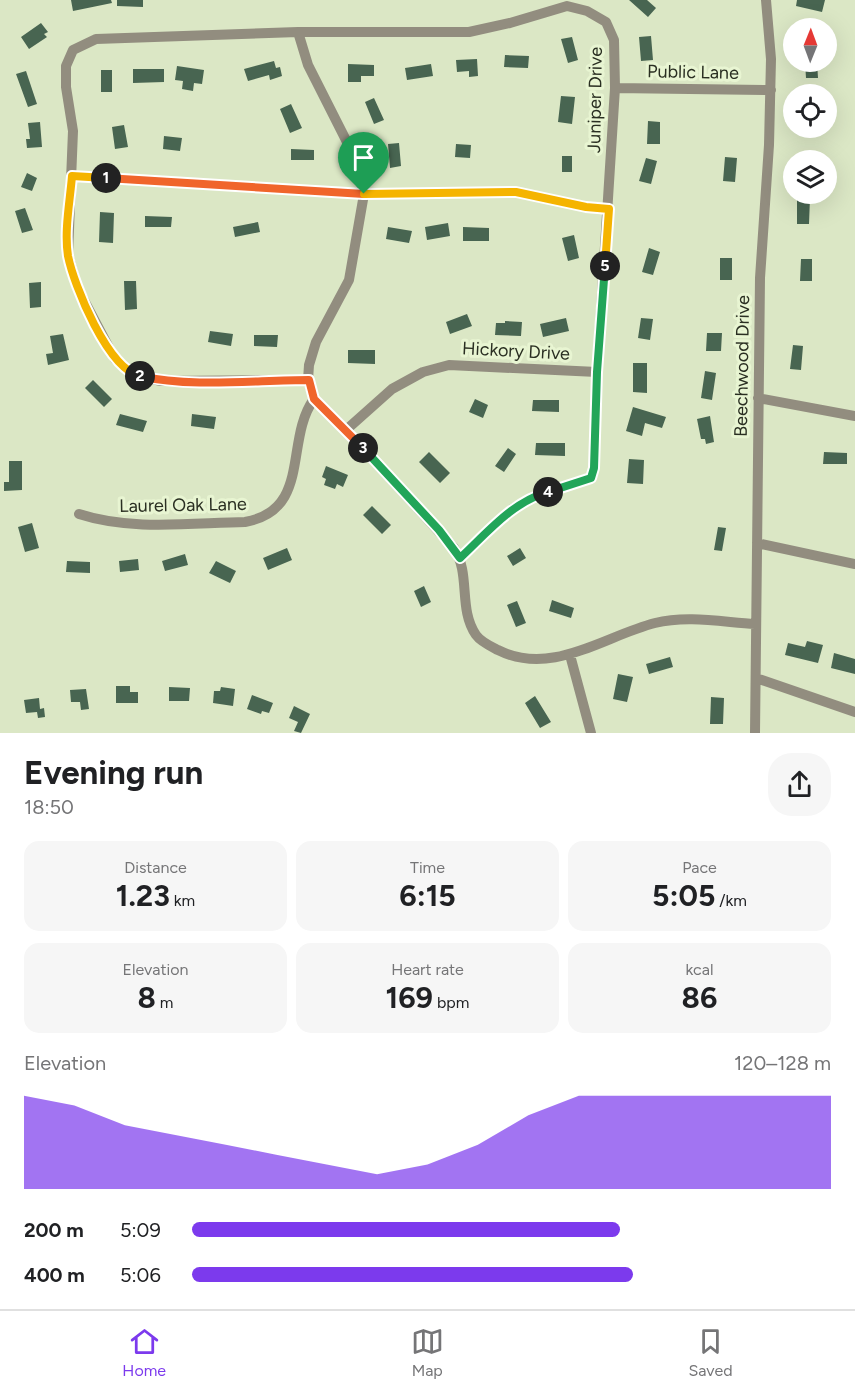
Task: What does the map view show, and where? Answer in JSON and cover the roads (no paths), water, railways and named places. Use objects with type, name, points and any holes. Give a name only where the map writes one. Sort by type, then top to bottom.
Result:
[{"type":"street","name":"Beechwood Drive","points":[[755,733],[760,278],[771,90],[766,0]]},
{"type":"street","name":"Juniper Drive","points":[[309,380],[160,381],[134,375],[116,359],[77,287],[68,254],[73,131],[66,87],[66,66],[73,50],[96,39],[298,32],[469,32],[510,23],[567,6],[587,11],[606,22],[614,40],[615,88],[597,372],[596,452],[591,478],[537,495],[512,509],[460,558]]},
{"type":"street","points":[[298,32],[308,65],[352,152],[364,194],[349,280],[316,342],[309,365],[309,380],[314,399],[439,530],[460,558],[468,619],[481,641],[515,657],[550,658],[570,655],[655,623],[682,619],[755,624]]},
{"type":"street","name":"Public Lane","points":[[615,88],[771,90]]},
{"type":"street","points":[[72,176],[364,194],[516,192],[586,207],[609,209]]},
{"type":"street","name":"Hickory Drive","points":[[346,430],[392,389],[423,372],[449,364],[597,372]]},
{"type":"street","points":[[758,398],[855,416]]},
{"type":"street","name":"Laurel Oak Lane","points":[[79,514],[110,522],[132,524],[245,522],[262,519],[276,510],[287,491],[304,416],[314,399]]},
{"type":"street","points":[[757,543],[855,564]]},
{"type":"street","points":[[570,655],[591,733]]},
{"type":"street","points":[[756,678],[855,712]]}]
